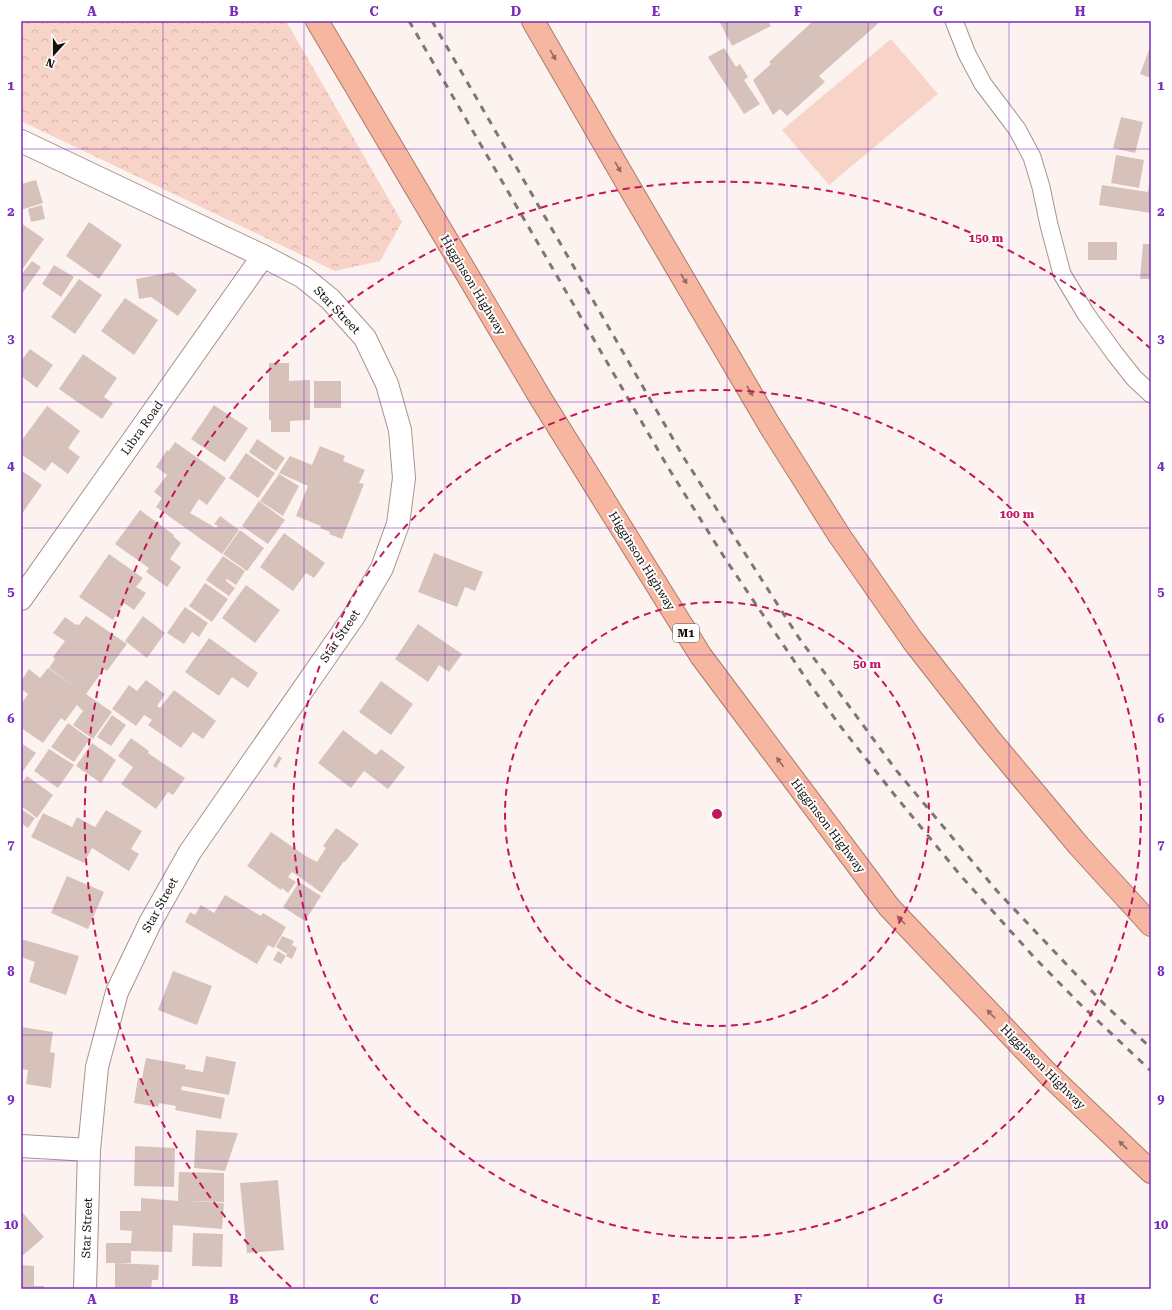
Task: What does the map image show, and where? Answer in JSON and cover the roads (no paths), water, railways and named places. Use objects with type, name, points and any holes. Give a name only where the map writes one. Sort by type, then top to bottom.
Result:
[{"type":"highway","name":"Higginson Highway","points":[[317,21],[541,400],[701,656],[889,907],[1048,1074],[1151,1172]]},
{"type":"highway","points":[[533,21],[770,426],[848,547],[912,642],[988,737],[1079,846],[1151,925]]},
{"type":"street","name":"Star Street","points":[[21,141],[263,256],[303,277],[330,299],[365,338],[387,384],[400,430],[404,478],[398,524],[382,568],[354,616],[190,852],[150,923],[117,992],[97,1067],[89,1150],[85,1289]]},
{"type":"street","name":"Libra Road","points":[[21,599],[263,256]]},
{"type":"street","points":[[21,1146],[89,1150]]},
{"type":"lane","points":[[954,21],[967,54],[983,84],[1017,129],[1032,157],[1062,274],[1086,314],[1115,354],[1134,378],[1151,394]]},
{"type":"railway","points":[[409,21],[669,469],[726,560],[809,683],[841,727],[961,876],[1033,956],[1078,1002],[1151,1071]]},
{"type":"railway","points":[[432,21],[684,458],[799,638],[896,770],[997,891],[1105,1005],[1151,1048]]}]
